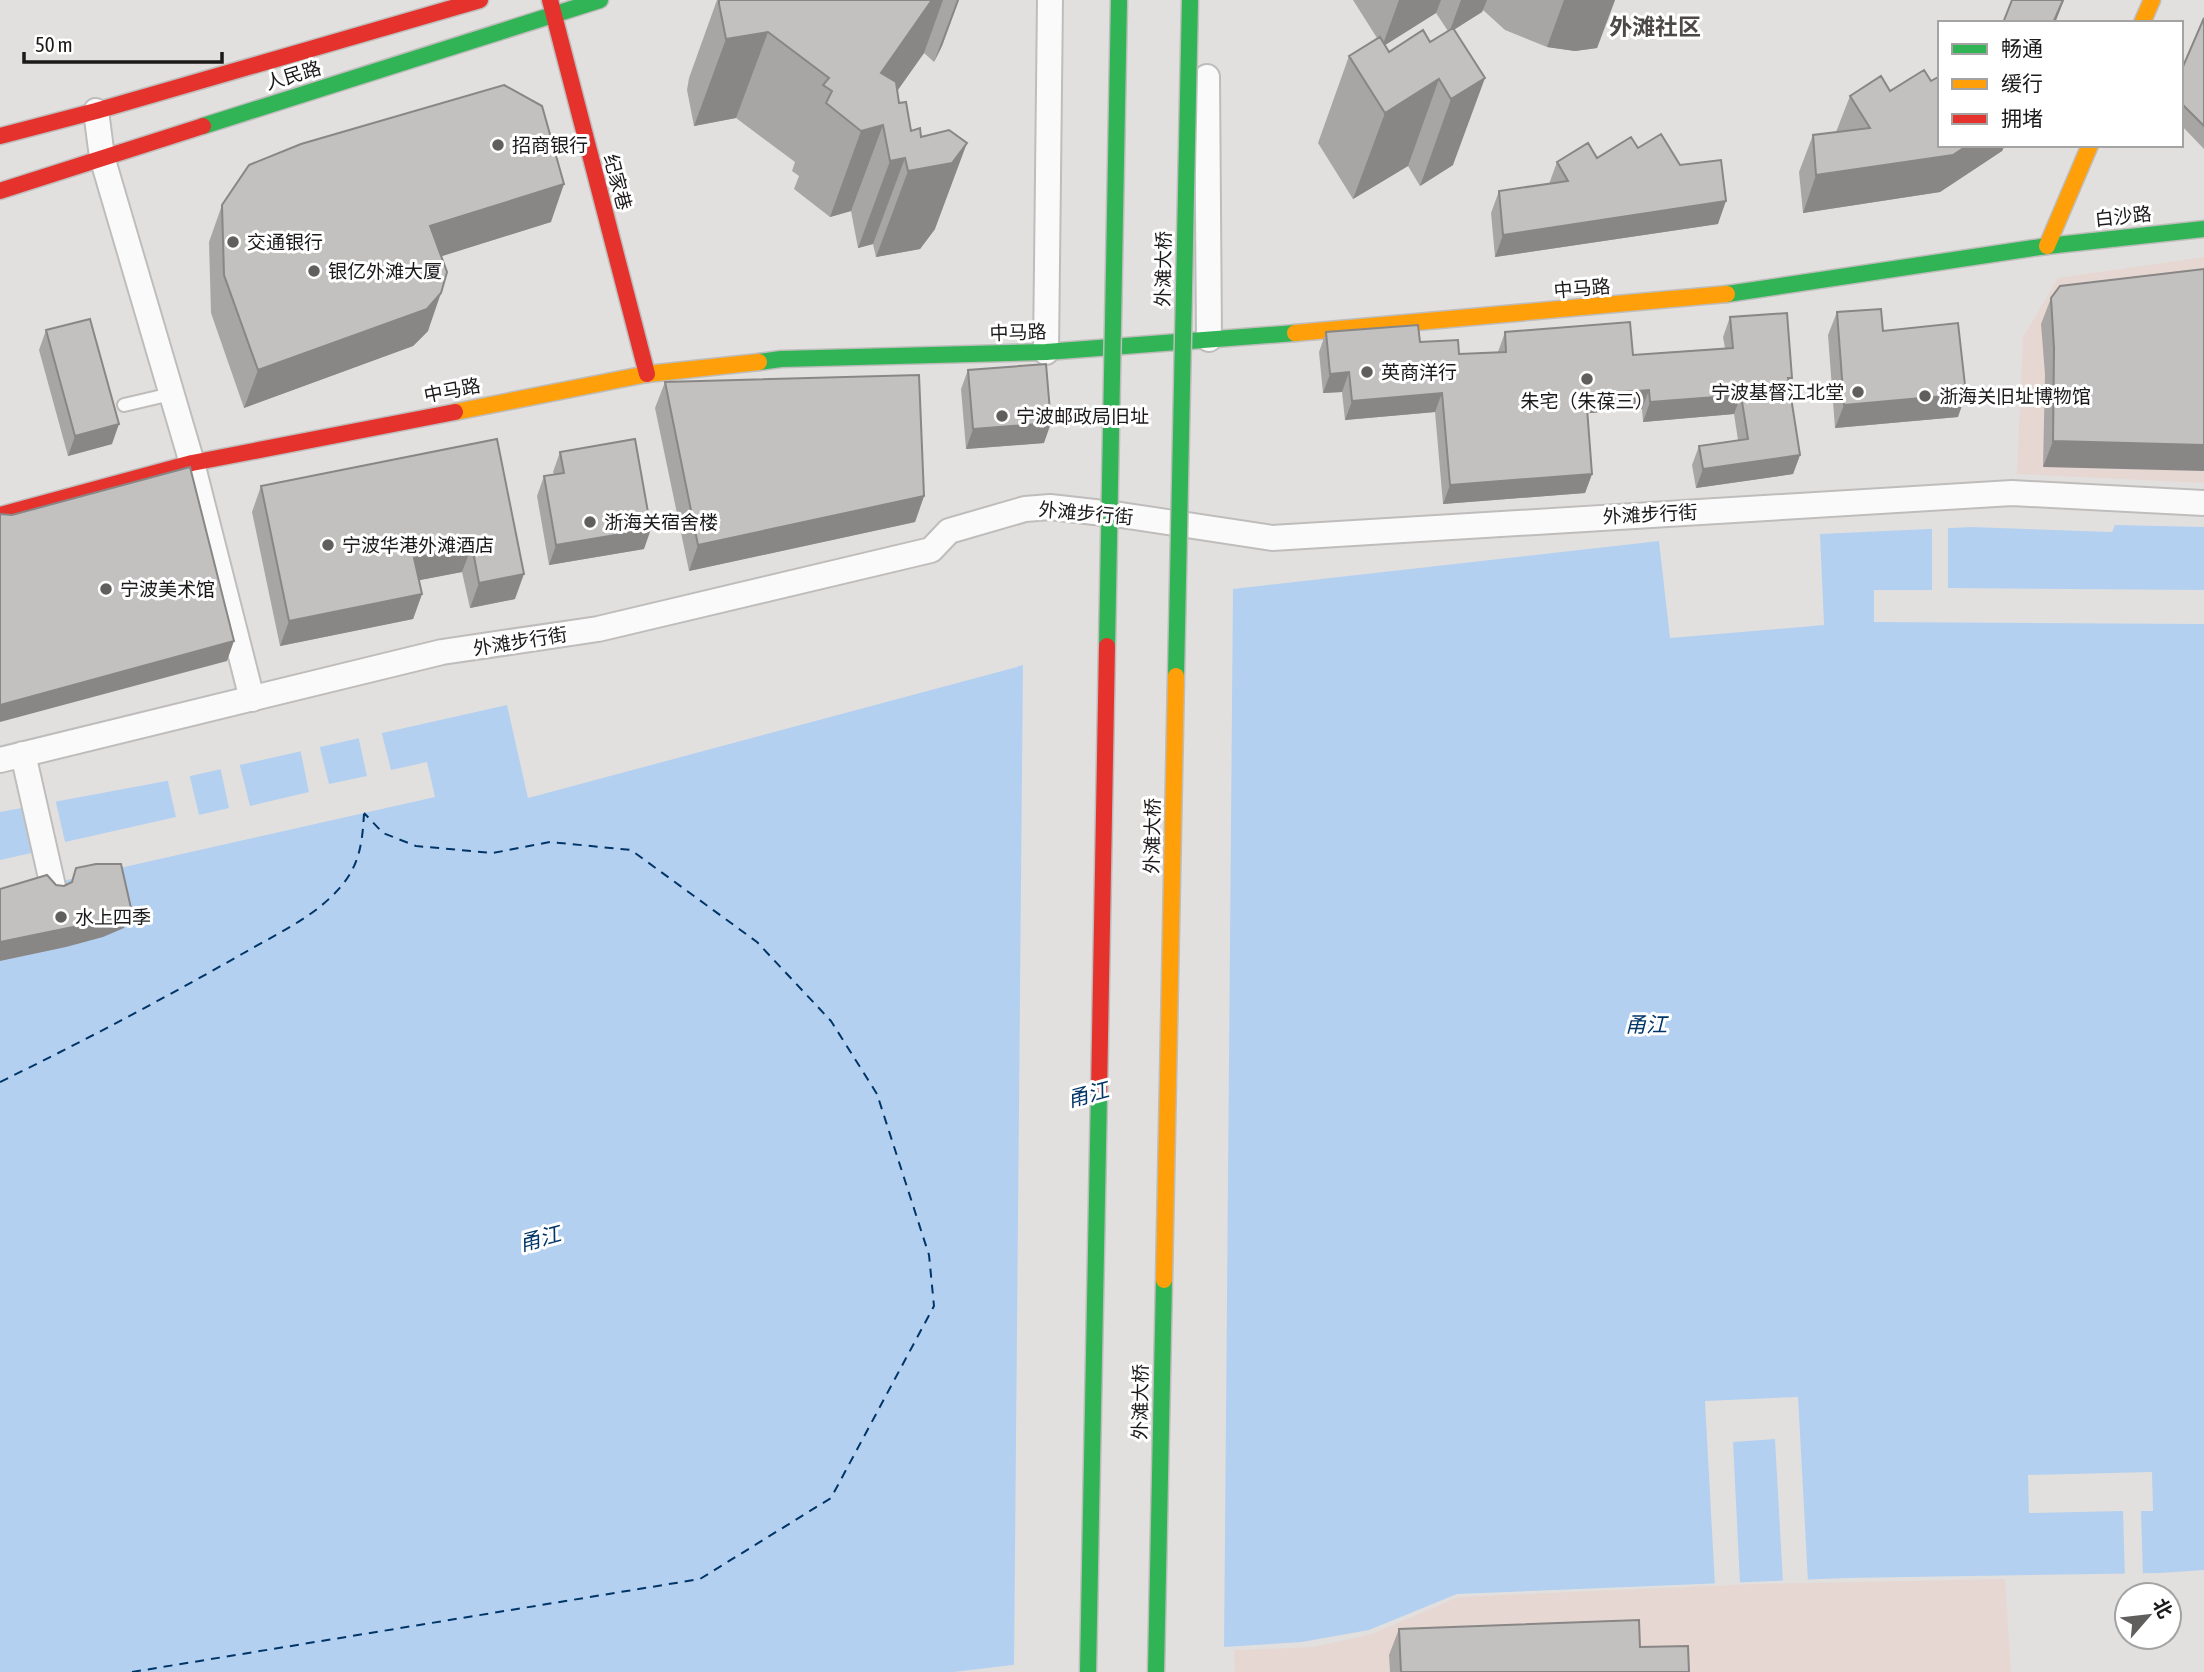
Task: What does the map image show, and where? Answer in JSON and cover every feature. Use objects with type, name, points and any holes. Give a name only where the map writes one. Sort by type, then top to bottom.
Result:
[{"type":"main road","name":"人民路","points":[[0,136],[96,111],[480,0]]},
{"type":"main road","name":"人民路","points":[[0,191],[551,8],[600,0]]},
{"type":"main road","points":[[1088,1672],[1119,0]]},
{"type":"main road","name":"外滩大桥","points":[[1156,1672],[1190,0]]},
{"type":"main road","points":[[2143,21],[2152,0]]},
{"type":"main road","name":"纪家巷","points":[[551,8],[647,374]]},
{"type":"main road","points":[[2047,246],[2089,147]]},
{"type":"main road","name":"白沙路","points":[[2047,246],[2204,229]]},
{"type":"main road","name":"中马路","points":[[0,515],[191,463],[647,374],[781,359],[1046,352],[1700,298],[2047,246]]},
{"type":"street","points":[[1046,352],[1050,0]]},
{"type":"street","points":[[1206,0],[1209,339]]},
{"type":"street","points":[[96,111],[102,157],[191,463],[253,699]]},
{"type":"street","name":"外滩步行街","points":[[11,757],[442,652],[597,629],[931,550],[949,531],[1025,509],[1050,507],[1121,515],[1272,538],[2012,493],[2204,503]]},
{"type":"street","points":[[11,757],[54,891]]},
{"type":"lane","points":[[124,405],[171,394]]},
{"type":"shaded area","points":[[2204,257],[2204,483],[2017,474],[2023,337],[2058,278]]},
{"type":"shaded area","points":[[2005,1579],[2011,1672],[1235,1672],[1234,1650],[1313,1647],[1372,1634],[1458,1597],[1753,1584]]},
{"type":"water","name":"甬江","points":[[2115,525],[2204,527],[2204,1570],[1847,1578],[1457,1594],[1369,1630],[1302,1642],[1096,1655],[954,1672],[0,1672],[0,812],[177,779],[507,705],[528,798],[1017,667],[1224,590],[1659,541],[1670,638],[1824,625],[1820,534],[1972,527],[2112,532]]},
{"type":"pier","points":[[1948,525],[1948,588],[2204,590],[2204,624],[1874,622],[1874,590],[1932,590],[1932,526]]},
{"type":"pier","points":[[1233,585],[1224,1651],[1097,1658],[1014,1668],[1023,661],[1223,586]]},
{"type":"pier","points":[[381,730],[391,770],[427,762],[435,797],[0,895],[0,860],[36,852],[25,804],[55,798],[65,842],[176,817],[167,777],[189,773],[199,815],[229,808],[220,766],[239,762],[250,806],[309,792],[300,748],[319,744],[329,784],[367,776],[358,735]]},
{"type":"pier","points":[[1798,1397],[1808,1582],[1783,1583],[1775,1439],[1733,1442],[1740,1584],[1715,1586],[1705,1401]]},
{"type":"pier","points":[[2152,1472],[2153,1511],[2141,1511],[2143,1577],[2125,1577],[2123,1511],[2029,1513],[2028,1475]]},
{"type":"building","points":[[719,0],[932,0],[881,73],[896,82],[899,103],[906,102],[911,131],[920,128],[921,137],[949,130],[967,143],[952,163],[908,171],[905,158],[890,161],[883,125],[861,131],[826,103],[832,91],[823,85],[829,78],[768,32],[726,39]]},
{"type":"building","points":[[2012,0],[2063,0],[2054,21],[2004,21]]},
{"type":"building","points":[[2204,18],[2204,126],[2183,105],[2183,66]]},
{"type":"building","points":[[1453,28],[1485,78],[1451,99],[1439,79],[1385,113],[1349,56],[1380,37],[1389,52],[1423,30],[1430,42]]},
{"type":"building","points":[[1924,70],[1931,81],[1938,77],[1938,147],[1965,147],[1953,155],[1816,175],[1813,135],[1870,128],[1850,96],[1881,76],[1890,91]]},
{"type":"building","name":"银亿外滩大厦","points":[[504,85],[542,106],[564,184],[430,226],[447,272],[441,293],[427,309],[258,370],[224,275],[222,205],[249,165],[301,144]]},
{"type":"building","points":[[1661,134],[1680,165],[1721,160],[1726,201],[1503,235],[1499,191],[1568,181],[1557,162],[1588,143],[1597,158],[1631,137],[1638,148]]},
{"type":"building","points":[[2204,269],[2204,445],[2053,441],[2054,348],[2051,298],[2060,286]]},
{"type":"building","points":[[1881,309],[1883,331],[1958,323],[1966,394],[1844,405],[1837,312]]},
{"type":"building","points":[[1787,313],[1792,378],[1788,378],[1800,455],[1703,469],[1699,446],[1748,439],[1741,395],[1650,402],[1649,390],[1586,395],[1592,474],[1450,485],[1442,393],[1352,401],[1349,372],[1330,374],[1326,332],[1418,325],[1420,342],[1458,340],[1459,354],[1506,352],[1505,332],[1630,322],[1633,355],[1733,348],[1730,317]]},
{"type":"building","points":[[90,319],[119,424],[75,436],[46,330]]},
{"type":"building","name":"宁波邮政局旧址","points":[[1046,364],[1051,423],[973,429],[968,370]]},
{"type":"building","points":[[919,375],[924,496],[698,545],[665,382]]},
{"type":"building","name":"宁波华港外滩酒店","points":[[497,439],[524,574],[479,583],[472,546],[414,558],[422,594],[289,621],[261,486]]},
{"type":"building","name":"浙海关宿舍楼","points":[[635,439],[651,529],[556,545],[544,476],[564,473],[560,452]]},
{"type":"building","name":"宁波美术馆","points":[[190,467],[234,641],[0,705],[0,514],[12,515]]},
{"type":"building","name":"水上四季","points":[[96,864],[121,864],[131,908],[110,918],[0,942],[0,889],[47,875],[56,885],[64,886],[72,882],[76,868]]},
{"type":"building","points":[[1639,1620],[1640,1647],[1688,1646],[1689,1672],[1401,1672],[1399,1629]]},
{"type":"ferry route","points":[[132,1672],[700,1579],[831,1498],[934,1306],[929,1255],[877,1094],[831,1021],[757,942],[631,850],[550,842],[493,853],[416,846],[383,833],[364,813]]},
{"type":"ferry route","points":[[0,1082],[152,1004],[312,913],[348,878],[360,849],[364,814]]},
{"type":"traffic: fast","points":[[203,126],[600,0]]},
{"type":"traffic: fast","points":[[1107,646],[1119,0]]},
{"type":"traffic: fast","points":[[1176,676],[1190,0]]},
{"type":"traffic: fast","points":[[1727,294],[2047,246],[2204,229]]},
{"type":"traffic: fast","points":[[759,362],[781,359],[1046,352],[1295,333]]},
{"type":"traffic: fast","points":[[1088,1672],[1099,1093]]},
{"type":"traffic: fast","points":[[1156,1672],[1164,1280]]},
{"type":"traffic: slow","points":[[2143,21],[2152,0]]},
{"type":"traffic: slow","points":[[2047,246],[2089,147]]},
{"type":"traffic: slow","points":[[1295,333],[1727,294]]},
{"type":"traffic: slow","points":[[455,412],[647,374],[759,362]]},
{"type":"traffic: slow","points":[[1164,1280],[1176,676]]},
{"type":"traffic: jam","points":[[0,136],[96,111],[480,0]]},
{"type":"traffic: jam","points":[[550,0],[647,374]]},
{"type":"traffic: jam","points":[[0,191],[203,126]]},
{"type":"traffic: jam","points":[[0,515],[192,463],[455,412]]},
{"type":"traffic: jam","points":[[1099,1093],[1107,646]]},
{"type":"place","name":"招商银行","points":[[498,145]]},
{"type":"place","name":"交通银行","points":[[233,242]]},
{"type":"place","name":"银亿外滩大厦","points":[[314,271]]},
{"type":"place","name":"英商洋行","points":[[1367,372]]},
{"type":"place","name":"朱宅（朱葆三）","points":[[1587,379]]},
{"type":"place","name":"宁波基督江北堂","points":[[1858,392]]},
{"type":"place","name":"浙海关旧址博物馆","points":[[1925,396]]},
{"type":"place","name":"宁波邮政局旧址","points":[[1002,416]]},
{"type":"place","name":"浙海关宿舍楼","points":[[590,522]]},
{"type":"place","name":"宁波华港外滩酒店","points":[[328,545]]},
{"type":"place","name":"宁波美术馆","points":[[106,589]]},
{"type":"place","name":"水上四季","points":[[61,917]]},
{"type":"district","name":"外滩社区","points":[[1655,27]]}]
